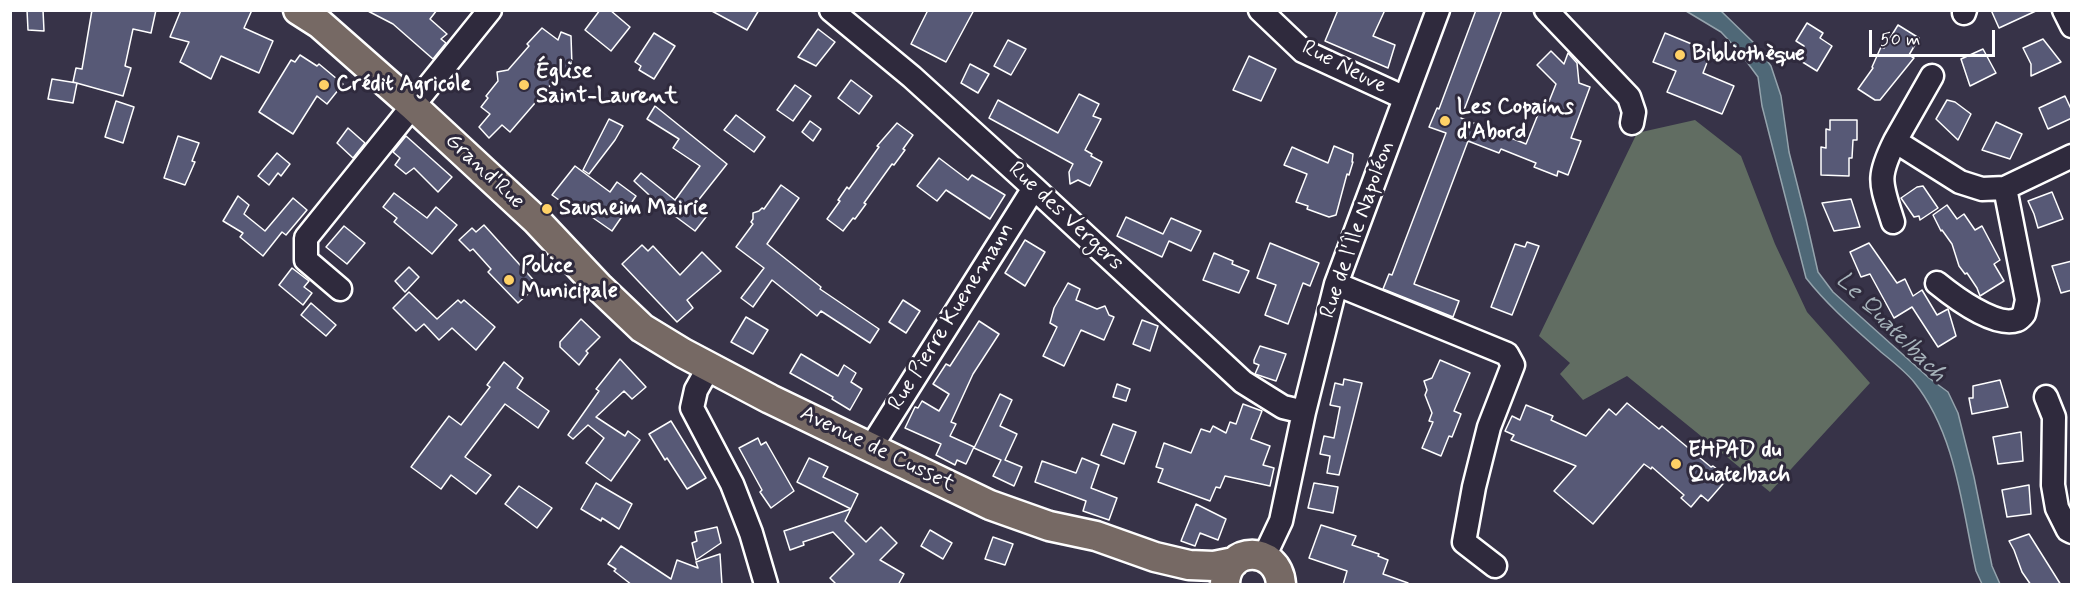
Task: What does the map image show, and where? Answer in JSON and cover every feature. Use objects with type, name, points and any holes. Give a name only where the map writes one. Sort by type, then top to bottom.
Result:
[{"type":"main road","name":"Grand'Rue","points":[[298,10],[320,24],[413,106],[536,220],[600,288],[642,328],[708,367]]},
{"type":"main road","name":"Avenue de Cusset","points":[[708,367],[990,505],[1049,526],[1096,537],[1155,557],[1189,565],[1214,566],[1229,573],[1248,555],[1282,575]]},
{"type":"main road","name":"Avenue de Cusset","points":[[1049,526],[1091,549],[1186,580],[1211,585]]},
{"type":"street","points":[[340,289],[306,260],[306,238],[490,10]]},
{"type":"street","name":"Rue des Vergers","points":[[831,10],[912,77],[1243,382],[1283,407],[1304,412]]},
{"type":"street","name":"Rue Neuve","points":[[1260,10],[1303,51],[1405,98]]},
{"type":"street","name":"Rue de l'Île Napoléon","points":[[1282,575],[1281,521],[1304,412],[1336,284],[1438,10]]},
{"type":"street","points":[[1546,10],[1629,97],[1634,112],[1632,123]]},
{"type":"street","points":[[2064,10],[2072,26]]},
{"type":"street","points":[[1893,222],[1881,184],[1884,163],[1894,141],[1932,76]]},
{"type":"street","points":[[1894,141],[1960,182],[1982,189],[2005,188],[2072,156]]},
{"type":"street","name":"Rue Pierre Kuenemann","points":[[871,447],[1034,188]]},
{"type":"street","points":[[1937,283],[1955,298],[1987,315],[2004,321],[2016,320],[2024,314],[2027,300],[2005,188]]},
{"type":"street","points":[[1336,284],[1507,354],[1513,365],[1489,427],[1474,487],[1464,542],[1495,566]]},
{"type":"street","points":[[708,367],[696,390],[692,408],[732,484],[751,533],[766,585]]},
{"type":"street","points":[[2046,397],[2054,417],[2053,485],[2057,508],[2068,530],[2072,532]]},
{"type":"green space","points":[[1695,120],[1741,156],[1775,244],[1807,312],[1870,383],[1770,492],[1627,376],[1583,400],[1560,374],[1570,363],[1539,336],[1637,133]]},
{"type":"water","points":[[1686,11],[1721,11],[1755,44],[1771,66],[1781,96],[1789,152],[1818,272],[1833,292],[1929,378],[1948,392],[1958,413],[1992,566],[2000,584],[1982,584],[1976,571],[1955,472],[1948,448],[1928,402],[1907,374],[1823,298],[1806,278],[1762,106],[1758,77],[1721,32]]},
{"type":"building","points":[[27,10],[43,10],[44,31],[28,30]]},
{"type":"building","points":[[92,10],[156,10],[151,33],[133,29],[125,66],[131,68],[123,96],[73,82],[76,68],[82,69]]},
{"type":"building","points":[[181,10],[252,10],[244,28],[273,41],[259,73],[221,56],[211,79],[180,62],[189,42],[170,37]]},
{"type":"building","points":[[366,10],[437,10],[430,19],[447,34],[441,39],[446,43],[433,59],[393,24]]},
{"type":"building","points":[[600,10],[610,10],[630,27],[611,51],[585,30]]},
{"type":"building","points":[[710,10],[759,10],[747,30]]},
{"type":"building","points":[[928,10],[974,10],[946,62],[911,44]]},
{"type":"building","points":[[1338,10],[1385,10],[1373,36],[1395,45],[1388,68],[1325,41]]},
{"type":"building","points":[[1476,10],[1502,10],[1461,118],[1526,144],[1541,107],[1546,109],[1556,84],[1537,65],[1551,51],[1564,64],[1568,53],[1577,63],[1579,83],[1590,87],[1571,138],[1581,141],[1568,175],[1558,171],[1557,176],[1534,167],[1536,163],[1501,149],[1499,153],[1468,141],[1414,284],[1459,301],[1453,317],[1383,289],[1389,274],[1392,275],[1446,133],[1429,127],[1437,108],[1439,109]]},
{"type":"building","points":[[1991,10],[2038,10],[1999,28]]},
{"type":"building","points":[[1807,23],[1823,33],[1820,38],[1832,46],[1817,71],[1796,58],[1804,46],[1796,41]]},
{"type":"building","points":[[1898,25],[1919,38],[1909,55],[1914,58],[1880,100],[1875,100],[1858,89],[1873,68],[1881,47],[1884,48]]},
{"type":"building","name":"Église Saint-Laurent","points":[[542,28],[558,40],[561,32],[571,36],[572,66],[564,77],[560,74],[510,132],[502,125],[489,138],[479,127],[490,114],[481,107],[488,98],[486,96],[498,81],[497,72],[508,70]]},
{"type":"building","points":[[818,29],[835,42],[816,66],[798,57]]},
{"type":"building","points":[[654,33],[675,46],[654,79],[639,70],[641,66],[635,62]]},
{"type":"building","points":[[1665,33],[1711,52],[1703,73],[1734,86],[1722,114],[1667,92],[1676,71],[1653,62]]},
{"type":"building","points":[[2043,39],[2061,62],[2031,76],[2031,64],[2023,48]]},
{"type":"building","points":[[1008,40],[1026,49],[1011,75],[994,66]]},
{"type":"building","points":[[1983,49],[1996,73],[1970,86],[1961,59]]},
{"type":"building","points":[[300,55],[317,66],[319,64],[343,84],[327,104],[317,96],[293,134],[259,112],[291,60],[295,62]]},
{"type":"building","points":[[1249,56],[1276,69],[1261,101],[1233,90]]},
{"type":"building","points":[[970,64],[989,74],[978,93],[961,83]]},
{"type":"building","points":[[52,79],[77,83],[73,103],[48,99]]},
{"type":"building","points":[[851,80],[872,96],[859,114],[838,98]]},
{"type":"building","points":[[795,85],[811,96],[793,121],[777,110]]},
{"type":"building","points":[[1079,94],[1099,104],[1093,116],[1101,119],[1085,150],[1102,162],[1090,186],[1078,180],[1070,184],[1069,172],[1073,164],[989,118],[998,100],[1058,133]]},
{"type":"building","points":[[2065,96],[2072,111],[2072,118],[2048,129],[2039,108]]},
{"type":"building","points":[[1947,100],[1955,102],[1971,114],[1958,140],[1936,119]]},
{"type":"building","points":[[116,101],[134,107],[123,143],[105,137]]},
{"type":"building","points":[[655,106],[727,164],[693,207],[706,217],[695,231],[660,205],[634,181],[641,173],[675,200],[700,166],[673,148],[679,139],[647,119]]},
{"type":"building","points":[[736,115],[765,137],[754,152],[724,130]]},
{"type":"building","points":[[609,119],[623,126],[589,174],[583,170]]},
{"type":"building","points":[[1830,120],[1857,120],[1857,140],[1853,140],[1852,158],[1849,158],[1849,176],[1821,175],[1821,147],[1826,148],[1826,129],[1830,130]]},
{"type":"building","points":[[810,121],[821,129],[813,141],[802,132]]},
{"type":"building","points":[[1996,122],[2022,134],[2010,159],[1982,150]]},
{"type":"building","points":[[897,123],[913,135],[903,149],[905,150],[864,203],[866,204],[843,231],[827,219],[847,187],[849,189],[879,147],[877,146]]},
{"type":"building","points":[[348,128],[365,143],[353,158],[337,143]]},
{"type":"building","points":[[178,136],[199,143],[192,161],[195,162],[185,185],[164,178]]},
{"type":"building","points":[[406,136],[452,177],[438,192],[414,168],[406,174],[395,165],[400,158],[393,152]]},
{"type":"building","points":[[1334,146],[1353,154],[1353,162],[1349,175],[1347,174],[1336,215],[1329,217],[1307,209],[1308,206],[1296,202],[1307,174],[1284,165],[1292,147],[1328,163]]},
{"type":"building","points":[[277,153],[290,164],[281,176],[278,173],[269,185],[258,176]]},
{"type":"building","points":[[939,158],[968,180],[972,175],[1005,195],[990,219],[946,190],[937,201],[917,186]]},
{"type":"building","points":[[575,166],[610,192],[617,182],[636,196],[612,231],[576,206],[573,210],[552,195]]},
{"type":"building","points":[[781,185],[799,198],[767,244],[821,287],[820,289],[879,329],[870,343],[821,311],[817,316],[772,280],[753,307],[741,298],[764,268],[736,247],[753,224],[751,222],[753,213],[764,209]]},
{"type":"building","points":[[1923,186],[1938,208],[1920,220],[1919,216],[1914,217],[1901,198],[1917,187]]},
{"type":"building","points":[[2052,192],[2063,219],[2038,228],[2028,201]]},
{"type":"building","points":[[394,193],[427,218],[436,207],[457,225],[432,254],[394,222],[397,218],[383,207]]},
{"type":"building","points":[[238,196],[249,205],[244,214],[265,231],[293,198],[307,210],[286,235],[282,232],[263,256],[240,237],[243,233],[223,221]]},
{"type":"building","points":[[1851,199],[1860,227],[1834,231],[1822,203]]},
{"type":"building","points":[[1947,205],[1957,219],[1964,214],[1975,230],[1982,226],[2000,260],[1994,264],[2004,281],[1980,296],[1967,273],[1965,274],[1959,266],[1952,244],[1941,231],[1933,215]]},
{"type":"building","points":[[1126,217],[1163,234],[1171,218],[1201,231],[1191,251],[1169,241],[1162,257],[1117,236]]},
{"type":"building","points":[[484,225],[538,285],[518,303],[488,272],[491,269],[473,249],[470,251],[459,240],[472,228],[476,232]]},
{"type":"building","points":[[344,226],[365,243],[347,264],[326,247]]},
{"type":"building","points":[[1025,240],[1045,252],[1025,286],[1005,273]]},
{"type":"building","points":[[1527,242],[1539,246],[1512,315],[1491,307],[1515,244],[1525,247]]},
{"type":"building","points":[[1270,243],[1319,263],[1310,286],[1303,283],[1288,324],[1265,315],[1276,285],[1257,278]]},
{"type":"building","points":[[1869,243],[1897,283],[1905,279],[1913,296],[1922,290],[1937,315],[1948,309],[1956,336],[1938,347],[1912,307],[1894,318],[1870,274],[1861,277],[1850,252]]},
{"type":"building","points":[[642,245],[648,251],[653,246],[680,275],[702,252],[721,271],[687,300],[693,308],[677,322],[622,264]]},
{"type":"building","points":[[1214,253],[1249,271],[1239,293],[1203,280]]},
{"type":"building","points":[[2072,261],[2072,290],[2061,293],[2052,266]]},
{"type":"building","points":[[409,267],[419,277],[405,292],[395,281]]},
{"type":"building","points":[[292,268],[309,281],[304,287],[312,293],[303,305],[279,285]]},
{"type":"building","points":[[1068,283],[1080,289],[1076,300],[1097,309],[1105,306],[1109,315],[1114,317],[1104,340],[1081,330],[1064,366],[1043,356],[1057,327],[1050,323],[1054,308]]},
{"type":"building","points":[[409,292],[437,319],[458,300],[461,303],[464,300],[495,327],[476,350],[452,328],[439,340],[424,324],[416,331],[393,308]]},
{"type":"building","points":[[903,300],[920,311],[906,333],[889,322]]},
{"type":"building","points":[[311,303],[336,325],[326,336],[301,315]]},
{"type":"building","points":[[746,317],[768,330],[753,354],[731,342]]},
{"type":"building","points":[[581,319],[600,337],[586,351],[588,353],[579,365],[560,347],[560,342]]},
{"type":"building","points":[[1142,320],[1158,326],[1150,351],[1133,344]]},
{"type":"building","points":[[979,321],[999,334],[973,374],[951,422],[956,424],[950,436],[974,447],[966,464],[957,460],[955,465],[936,455],[941,444],[905,428],[915,407],[918,408],[922,401],[939,411],[949,394],[933,384],[946,364],[950,366]]},
{"type":"building","points":[[1260,346],[1286,354],[1276,381],[1255,374],[1259,365],[1254,363],[1254,360]]},
{"type":"building","points":[[801,354],[838,376],[844,365],[856,373],[851,382],[862,389],[850,410],[832,399],[833,397],[790,373]]},
{"type":"building","points":[[620,359],[646,387],[632,399],[624,391],[596,417],[625,436],[628,431],[640,440],[611,481],[586,463],[604,438],[588,425],[573,439],[568,435],[599,391],[596,389]]},
{"type":"building","points":[[1440,360],[1470,373],[1454,411],[1461,414],[1441,456],[1422,448],[1433,422],[1429,421],[1432,413],[1425,395],[1427,390],[1424,381],[1432,378]]},
{"type":"building","points":[[504,362],[523,378],[517,388],[549,411],[538,428],[505,404],[465,457],[491,475],[476,494],[451,475],[441,489],[411,467],[449,416],[461,425],[490,387],[487,385]]},
{"type":"building","points":[[1344,379],[1362,383],[1339,475],[1327,473],[1330,456],[1320,454],[1324,436],[1334,438],[1340,407],[1330,405],[1335,383],[1343,385]]},
{"type":"building","points":[[2000,380],[2008,407],[1972,414],[1969,398],[1973,398],[1973,386]]},
{"type":"building","points":[[1117,384],[1130,389],[1126,401],[1113,397]]},
{"type":"building","points":[[1000,394],[1012,400],[1000,426],[1017,434],[1005,460],[1022,467],[1014,486],[993,476],[1001,460],[974,448]]},
{"type":"building","name":"EHPAD du Quatelbach","points":[[1627,403],[1659,429],[1662,426],[1711,467],[1713,466],[1728,478],[1708,501],[1701,495],[1691,507],[1681,498],[1684,495],[1652,467],[1651,469],[1644,464],[1593,524],[1554,491],[1576,466],[1511,440],[1514,435],[1505,431],[1512,416],[1520,420],[1526,405],[1553,416],[1551,420],[1586,436],[1609,409],[1616,415]]},
{"type":"building","points":[[1243,404],[1262,411],[1251,439],[1270,446],[1263,465],[1274,468],[1270,486],[1225,476],[1220,488],[1216,487],[1210,501],[1158,482],[1163,469],[1156,467],[1164,443],[1191,453],[1201,429],[1210,432],[1213,426],[1226,433],[1230,422],[1236,424]]},
{"type":"building","points":[[671,421],[706,478],[687,489],[649,434]]},
{"type":"building","points":[[1113,424],[1136,432],[1124,464],[1101,455]]},
{"type":"building","points":[[2021,432],[2023,461],[1998,464],[1993,437]]},
{"type":"building","points":[[758,438],[761,445],[766,442],[794,491],[771,508],[760,492],[762,490],[739,448]]},
{"type":"building","points":[[809,458],[828,467],[823,477],[858,494],[851,509],[797,482]]},
{"type":"building","points":[[1082,458],[1099,465],[1091,488],[1117,498],[1109,520],[1083,511],[1086,501],[1035,482],[1042,461],[1076,473]]},
{"type":"building","points":[[596,483],[632,504],[619,529],[602,518],[601,521],[581,509]]},
{"type":"building","points":[[1314,483],[1338,487],[1333,513],[1308,508]]},
{"type":"building","points":[[2029,485],[2031,514],[2007,517],[2002,490]]},
{"type":"building","points":[[519,486],[552,508],[537,528],[505,504]]},
{"type":"building","points":[[1196,504],[1226,519],[1218,540],[1200,533],[1195,546],[1181,541]]},
{"type":"building","points":[[851,509],[845,521],[866,542],[881,527],[897,543],[880,560],[904,574],[898,585],[837,585],[830,578],[854,554],[833,532],[803,542],[804,545],[790,550],[784,531]]},
{"type":"building","points":[[1321,525],[1356,536],[1352,545],[1379,554],[1378,556],[1388,560],[1383,574],[1408,583],[1408,585],[1343,585],[1347,571],[1309,558]]},
{"type":"building","points":[[717,527],[721,543],[696,560],[692,543],[697,541],[695,532]]},
{"type":"building","points":[[930,530],[952,543],[943,559],[921,546]]},
{"type":"building","points":[[2029,534],[2061,585],[2031,585],[2022,572],[2009,541]]},
{"type":"building","points":[[993,537],[1013,544],[1005,565],[985,559]]},
{"type":"building","points":[[621,546],[671,579],[677,560],[698,568],[696,562],[720,554],[722,585],[632,585],[608,564]]},
{"type":"place","name":"Bibliothèque","points":[[1680,55]]},
{"type":"place","name":"Crédit Agricole","points":[[324,85]]},
{"type":"place","name":"Église Saint-Laurent","points":[[524,85]]},
{"type":"place","name":"Les Copains d'Abord","points":[[1445,121]]},
{"type":"place","name":"Sausheim Mairie","points":[[547,209]]},
{"type":"place","name":"Police Municipale","points":[[509,280]]},
{"type":"place","name":"EHPAD du Quatelbach","points":[[1676,464]]},
{"type":"water label","name":"Le Quatelbach","points":[[1890,328]]}]
